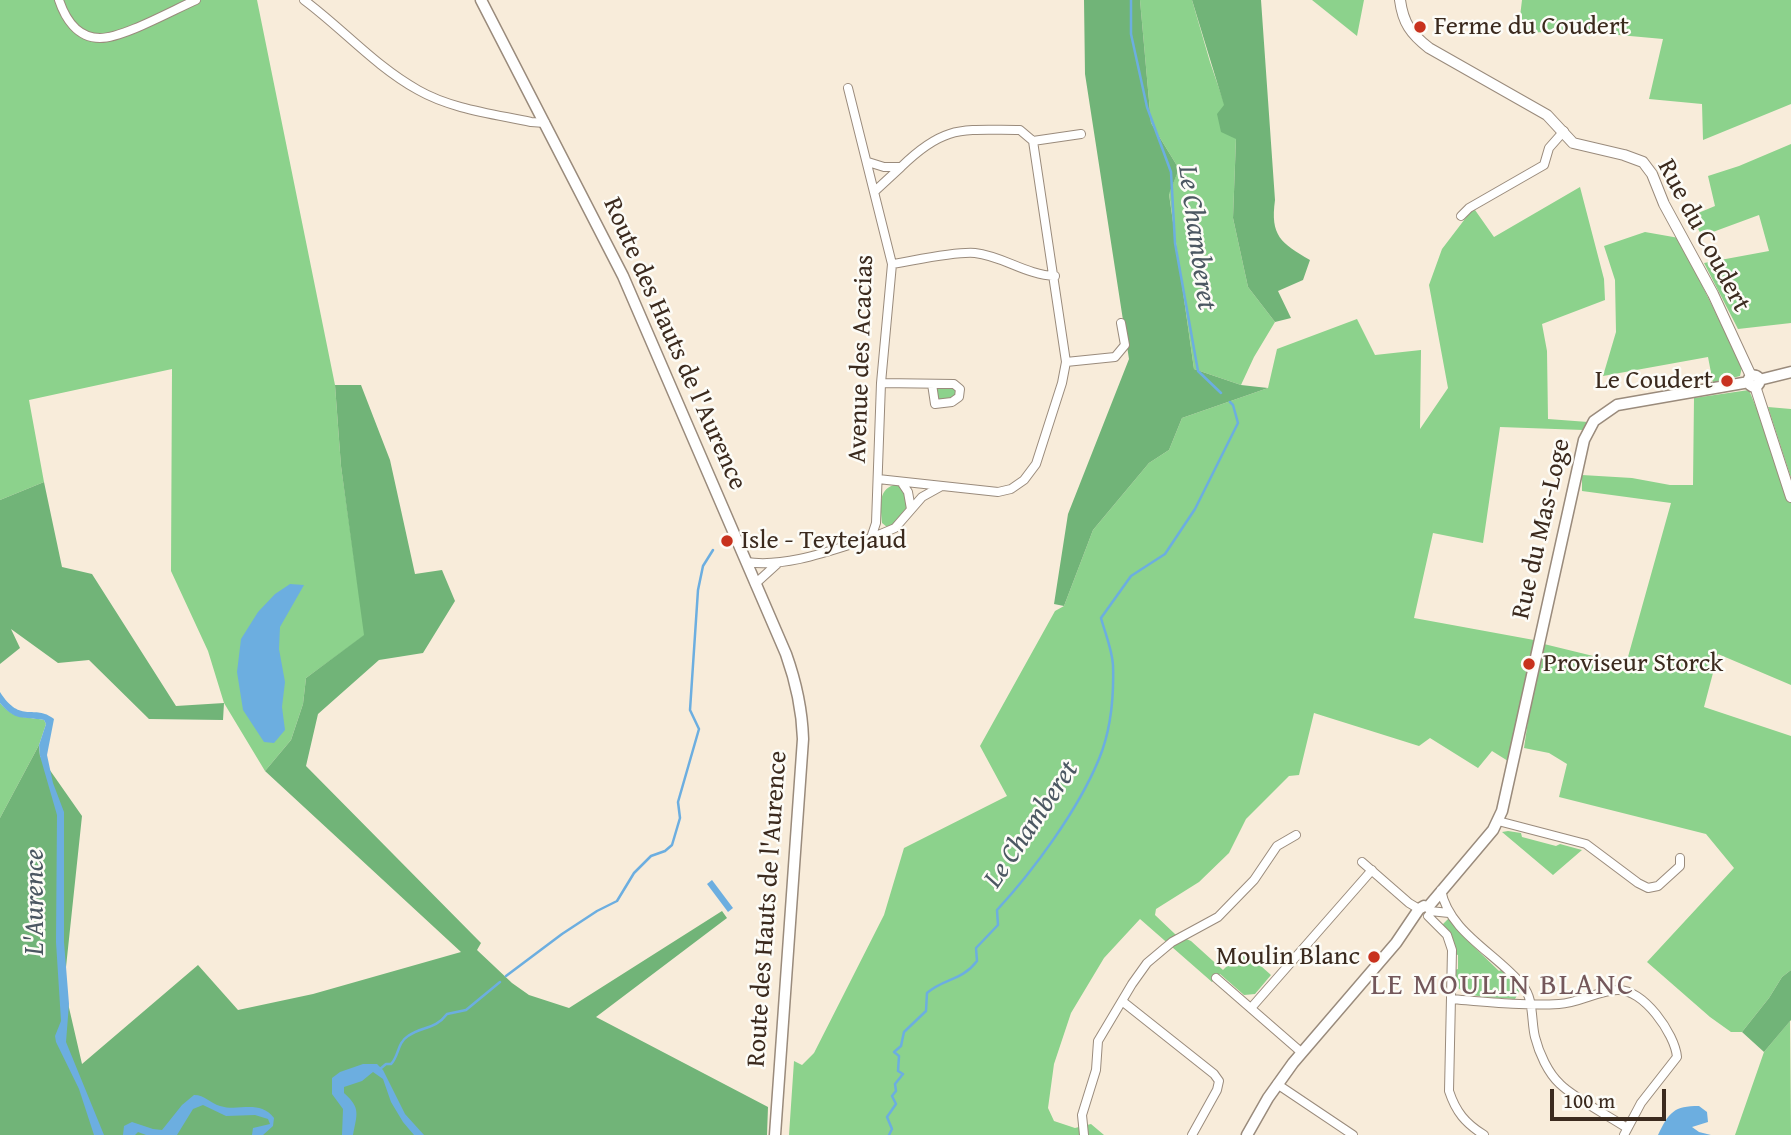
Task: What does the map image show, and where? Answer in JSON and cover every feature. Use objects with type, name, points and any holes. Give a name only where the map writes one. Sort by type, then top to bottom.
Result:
[{"type":"main road","name":"Route des Hauts de l'Aurence","points":[[481,0],[622,276],[786,653],[797,684],[802,718],[802,756],[775,1135]]},
{"type":"main road","name":"Rue du Mas-Loge","points":[[1247,1135],[1277,1084],[1301,1052],[1425,912],[1498,821],[1584,440],[1594,421],[1617,405],[1791,372]]},
{"type":"street","points":[[60,0],[64,18],[81,33],[98,38],[117,34],[196,0]]},
{"type":"street","points":[[304,0],[363,50],[418,90],[443,102],[545,123]]},
{"type":"street","name":"Rue du Coudert","points":[[1400,0],[1406,26],[1429,48],[1547,115],[1573,143],[1624,155],[1643,162],[1649,169],[1754,381],[1791,497]]},
{"type":"street","name":"Avenue des Acacias","points":[[848,88],[892,264],[881,383],[876,523],[871,538]]},
{"type":"street","points":[[875,191],[918,150],[951,132],[1020,130],[1033,141],[1066,362],[1036,464],[1024,480],[1011,489],[998,492],[878,479]]},
{"type":"street","points":[[1461,216],[1469,208],[1544,165],[1549,148],[1564,131]]},
{"type":"street","points":[[1033,141],[1081,134]]},
{"type":"street","points":[[868,162],[884,167],[901,167]]},
{"type":"street","points":[[892,264],[973,253],[997,259],[1040,276],[1055,276]]},
{"type":"street","points":[[1066,362],[1115,357],[1125,345],[1121,323]]},
{"type":"street","points":[[881,383],[932,384]]},
{"type":"street","points":[[902,482],[908,492],[911,509]]},
{"type":"street","points":[[746,562],[777,564],[871,538],[895,528],[922,497],[940,487]]},
{"type":"street","points":[[755,584],[777,564]]},
{"type":"street","points":[[1498,821],[1586,844],[1648,888],[1658,886],[1680,866],[1680,858]]},
{"type":"street","points":[[1084,1135],[1082,1115],[1096,1070],[1098,1041],[1147,963],[1172,942],[1218,917],[1254,880],[1277,846],[1296,835]]},
{"type":"street","points":[[1362,862],[1409,903],[1425,912],[1447,935],[1452,950],[1448,1091],[1455,1108],[1467,1124],[1484,1135]]},
{"type":"street","points":[[1251,1008],[1372,870]]},
{"type":"street","points":[[1441,890],[1444,906],[1449,912],[1482,949],[1525,987],[1531,1005],[1535,1038],[1547,1067],[1560,1085],[1625,1131],[1641,1103],[1677,1057],[1676,1043],[1660,1020],[1637,995],[1618,989],[1563,1004],[1531,1005],[1451,999]]},
{"type":"street","points":[[1425,912],[1449,912]]},
{"type":"street","points":[[1216,978],[1301,1052]]},
{"type":"street","points":[[1122,1001],[1214,1074],[1219,1081],[1217,1090],[1192,1135]]},
{"type":"street","points":[[1277,1084],[1338,1131],[1353,1135]]},
{"type":"green space","points":[[0,0],[257,0],[335,385],[341,466],[365,635],[306,678],[303,704],[291,740],[265,771],[224,703],[208,651],[171,571],[172,369],[29,400],[44,482],[0,500]]},
{"type":"green space","points":[[1084,0],[1140,0],[1151,123],[1179,169],[1169,194],[1194,369],[1241,385],[1268,388],[1182,418],[1169,450],[1149,463],[1093,530],[1064,606],[1054,604],[1068,514],[1129,359],[1085,74]]},
{"type":"green space","points":[[1140,0],[1192,0],[1236,138],[1233,218],[1248,287],[1275,322],[1241,385],[1194,369],[1169,193],[1179,169],[1151,123]]},
{"type":"green space","points":[[1192,0],[1261,0],[1275,200],[1274,222],[1285,243],[1310,260],[1303,280],[1278,291],[1291,318],[1275,322],[1248,287],[1233,218],[1236,139],[1221,132],[1217,114],[1224,105]]},
{"type":"green space","points":[[1312,0],[1364,0],[1357,36]]},
{"type":"green space","points":[[1522,0],[1791,0],[1791,104],[1703,140],[1702,104],[1649,99],[1663,39],[1575,31],[1518,33]]},
{"type":"green space","points":[[1791,144],[1791,323],[1738,329],[1704,263],[1769,251],[1759,215],[1702,236],[1691,216],[1715,206],[1708,176]]},
{"type":"green space","points":[[1580,187],[1604,279],[1605,300],[1542,324],[1547,351],[1548,419],[1588,422],[1583,430],[1500,427],[1483,543],[1433,533],[1414,618],[1534,640],[1508,761],[1492,751],[1478,768],[1430,738],[1419,746],[1314,713],[1299,775],[1289,776],[1246,819],[1229,853],[1199,882],[1156,909],[1155,915],[1175,934],[1191,941],[1223,970],[1243,950],[1271,975],[1255,994],[1244,995],[1220,974],[1212,982],[1140,919],[1104,958],[1071,1013],[1054,1064],[1048,1108],[1054,1121],[1075,1128],[1091,1124],[1104,1135],[789,1135],[794,1061],[802,1065],[814,1053],[884,915],[904,848],[1007,796],[980,746],[1055,611],[1064,606],[1093,530],[1149,463],[1169,450],[1182,418],[1268,388],[1277,349],[1357,319],[1375,355],[1421,350],[1420,429],[1448,388],[1429,285],[1442,249],[1471,211],[1475,210],[1494,237]]},
{"type":"green space","points":[[1645,232],[1679,238],[1742,367],[1740,376],[1713,383],[1708,357],[1603,376],[1616,332],[1615,280],[1604,246]]},
{"type":"green space","points":[[932,384],[954,384],[959,397],[935,404]]},
{"type":"green space","points":[[335,385],[361,385],[390,460],[415,574],[442,570],[455,601],[423,653],[379,660],[318,714],[306,766],[481,943],[477,950],[529,995],[569,1008],[722,911],[727,918],[596,1017],[768,1107],[767,1135],[0,1135],[0,818],[39,745],[40,756],[82,816],[64,986],[82,1064],[198,965],[238,1010],[313,994],[461,952],[265,771],[291,740],[303,704],[306,678],[364,635],[341,466]]},
{"type":"green space","points":[[1749,390],[1756,407],[1762,406],[1791,497],[1791,685],[1718,654],[1704,707],[1791,736],[1791,970],[1782,977],[1742,1032],[1731,1032],[1647,962],[1734,868],[1706,834],[1559,797],[1567,764],[1549,753],[1524,748],[1544,644],[1626,664],[1671,503],[1582,491],[1582,475],[1693,485],[1694,398]]},
{"type":"green space","points":[[1768,407],[1791,409],[1791,478]]},
{"type":"green space","points":[[44,482],[62,567],[92,574],[176,706],[224,703],[223,720],[149,719],[89,660],[58,663],[11,629],[20,648],[0,664],[0,500]]},
{"type":"green space","points":[[894,485],[902,486],[908,508],[892,526],[887,527],[882,523],[881,500],[885,491]]},
{"type":"green space","points":[[0,703],[15,715],[44,720],[46,724],[39,745],[0,818]]},
{"type":"green space","points":[[1508,831],[1556,846],[1560,844],[1582,850],[1553,875],[1502,832]]},
{"type":"green space","points":[[1449,918],[1467,940],[1521,989],[1515,999],[1472,995],[1458,988],[1454,979],[1455,970],[1458,969],[1458,955],[1455,954],[1453,939],[1442,925]]},
{"type":"green space","points":[[1791,970],[1791,1020],[1764,1052],[1742,1032],[1782,977]]},
{"type":"green space","points":[[1790,1021],[1791,1135],[1735,1135],[1764,1052]]},
{"type":"water","points":[[290,584],[304,585],[280,627],[279,649],[285,682],[282,707],[285,730],[274,743],[264,742],[243,710],[237,672],[241,639],[258,612],[275,594]]},
{"type":"water","points":[[0,692],[14,708],[54,719],[47,755],[53,783],[64,812],[64,942],[69,1004],[66,1042],[104,1135],[94,1135],[79,1089],[55,1036],[61,1021],[56,942],[57,815],[40,756],[39,745],[46,724],[44,720],[11,713],[0,703]]},
{"type":"water","points":[[712,880],[733,908],[728,912],[707,884]]},
{"type":"water","points":[[363,1064],[377,1064],[383,1070],[405,1114],[424,1135],[414,1135],[403,1122],[391,1102],[383,1079],[373,1072],[362,1081],[344,1087],[344,1093],[355,1107],[356,1116],[353,1135],[342,1135],[343,1109],[332,1094],[332,1078],[340,1072]]},
{"type":"water","points":[[194,1095],[220,1106],[262,1109],[274,1118],[273,1126],[263,1135],[252,1135],[253,1128],[270,1124],[268,1119],[255,1115],[226,1116],[203,1105],[193,1109],[177,1135],[146,1135],[138,1132],[135,1135],[123,1135],[124,1126],[132,1122],[162,1130],[182,1105]]},
{"type":"water","points":[[1699,1106],[1707,1112],[1708,1122],[1692,1127],[1711,1135],[1658,1135],[1673,1112],[1684,1107]]},
{"type":"waterway","name":"Le Chamberet","points":[[1131,0],[1131,34],[1147,107],[1171,172],[1175,243],[1198,371],[1221,393]]},
{"type":"waterway","name":"Le Chamberet","points":[[889,1135],[892,1129],[887,1117],[896,1104],[892,1096],[896,1091],[895,1084],[903,1074],[898,1071],[899,1056],[894,1052],[901,1046],[904,1032],[926,1011],[927,993],[959,976],[977,961],[976,948],[998,925],[997,910],[1054,839],[1099,759],[1109,725],[1113,677],[1110,647],[1101,618],[1131,576],[1165,554],[1195,509],[1238,423],[1230,402]]},
{"type":"waterway","points":[[506,976],[562,934],[617,901],[634,873],[651,856],[672,845],[680,818],[678,802],[699,729],[690,710],[698,590],[703,566],[713,550]]},
{"type":"waterway","points":[[380,1069],[391,1064],[408,1036],[438,1023],[447,1014],[466,1010],[500,982]]},
{"type":"place","name":"Ferme du Coudert","points":[[1420,27]]},
{"type":"place","name":"Le Coudert","points":[[1727,381]]},
{"type":"place","name":"Isle - Teytejaud","points":[[727,541]]},
{"type":"place","name":"Proviseur Storck","points":[[1529,664]]},
{"type":"place","name":"Moulin Blanc","points":[[1374,957]]},
{"type":"district","name":"LE MOULIN BLANC","points":[[1503,986]]},
{"type":"water label","name":"L'Aurence","points":[[36,902]]}]
